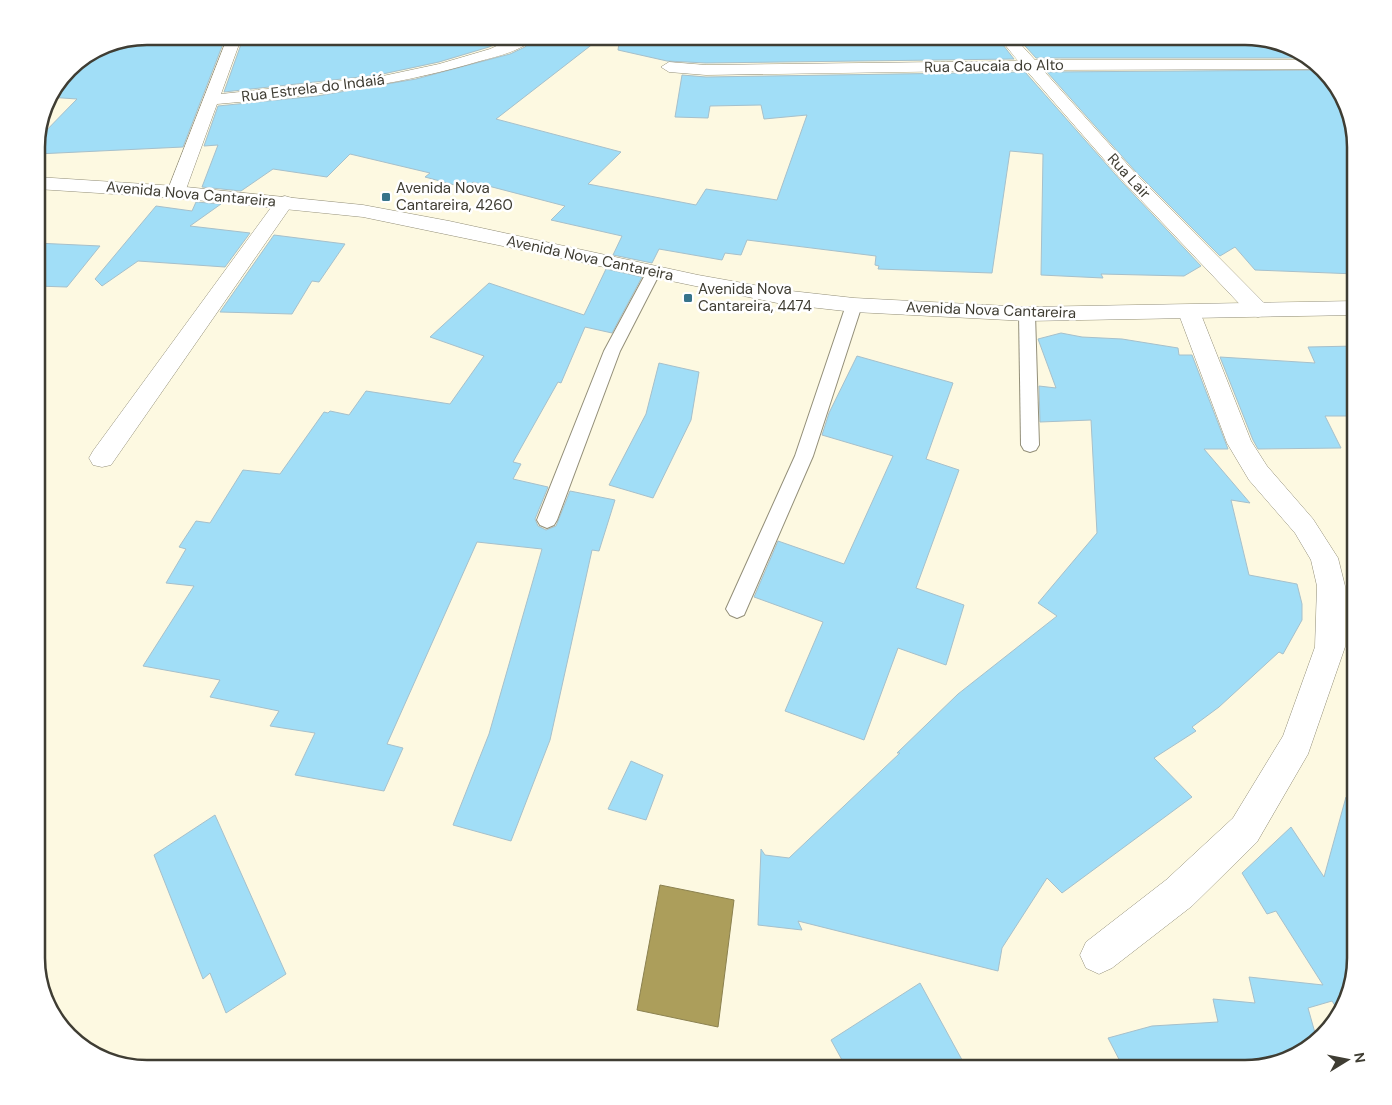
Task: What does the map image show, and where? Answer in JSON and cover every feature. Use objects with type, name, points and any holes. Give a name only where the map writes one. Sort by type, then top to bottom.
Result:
[{"type":"street","points":[[176,192],[232,45]]},
{"type":"street","name":"Rua Estrela do Indaiá","points":[[212,100],[346,88],[439,70],[490,54],[509,45]]},
{"type":"street","name":"Rua Lair","points":[[1012,45],[1129,177],[1258,310]]},
{"type":"street","name":"Rua Caucaia do Alto","points":[[669,67],[706,70],[1029,65],[1306,65]]},
{"type":"street","name":"Avenida Nova Cantareira","points":[[45,184],[176,192],[363,211],[449,226],[653,273],[782,297],[854,305],[1028,314],[1347,308]]},
{"type":"street","points":[[102,458],[252,245],[285,202]]},
{"type":"street","points":[[1099,955],[1179,893],[1244,830],[1297,743],[1330,647],[1331,586],[1324,558],[1304,526],[1258,473],[1239,443],[1189,312]]},
{"type":"lane","points":[[547,520],[612,351],[653,273]]},
{"type":"lane","points":[[737,609],[804,456],[854,305]]},
{"type":"lane","points":[[1028,314],[1030,445]]},
{"type":"shaded area","points":[[660,885],[734,900],[718,1027],[637,1010]]},
{"type":"building","points":[[140,45],[223,45],[183,147],[45,154],[46,130],[77,99],[58,98],[66,85],[80,70],[90,62],[114,50]]},
{"type":"building","points":[[241,45],[493,45],[439,62],[378,75],[224,92]]},
{"type":"building","points":[[527,45],[591,45],[496,119],[621,152],[588,184],[696,205],[706,189],[777,200],[807,115],[764,119],[761,105],[710,106],[708,118],[675,117],[682,75],[706,77],[1025,72],[1122,182],[1201,266],[1184,276],[1101,274],[1103,278],[1041,275],[1043,154],[1010,151],[992,273],[878,269],[879,266],[875,265],[876,256],[747,240],[741,255],[725,253],[722,260],[659,249],[652,263],[613,255],[622,236],[551,220],[565,206],[473,182],[466,188],[425,177],[430,173],[350,154],[327,177],[273,169],[241,191],[202,187],[218,145],[204,146],[218,106],[317,96],[416,79],[510,54]]},
{"type":"building","points":[[619,45],[1003,45],[1014,59],[706,63],[667,61],[618,50]]},
{"type":"building","points":[[1024,45],[1252,45],[1272,48],[1295,58],[1036,58]]},
{"type":"building","points":[[1312,70],[1330,90],[1344,120],[1347,146],[1347,274],[1255,270],[1235,247],[1220,256],[1136,172],[1047,72]]},
{"type":"building","points":[[196,202],[221,204],[190,226],[250,233],[225,267],[138,261],[102,286],[95,279],[156,206],[192,211]]},
{"type":"building","points":[[274,235],[345,244],[319,282],[312,281],[292,314],[220,312]]},
{"type":"building","points":[[45,243],[100,246],[67,287],[45,286]]},
{"type":"building","points":[[606,269],[642,277],[612,333],[585,327],[561,383],[558,382],[513,462],[521,464],[513,479],[548,487],[535,519],[538,526],[546,530],[556,526],[570,491],[615,500],[599,551],[592,550],[550,740],[511,841],[453,825],[489,734],[542,549],[477,542],[387,744],[403,748],[384,791],[295,775],[315,733],[270,726],[279,711],[210,697],[220,680],[143,666],[194,586],[166,583],[186,549],[179,547],[196,521],[210,523],[243,470],[280,474],[324,412],[328,413],[330,411],[349,415],[366,391],[450,404],[484,356],[430,337],[489,283],[584,315]]},
{"type":"building","points":[[1061,333],[1082,337],[1122,339],[1178,348],[1179,355],[1192,355],[1228,449],[1204,449],[1250,503],[1231,500],[1249,575],[1297,584],[1302,604],[1302,620],[1283,654],[1279,652],[1219,707],[1192,727],[1196,731],[1154,758],[1192,797],[1062,893],[1047,878],[1002,948],[998,971],[798,921],[802,930],[758,925],[761,849],[765,855],[789,858],[900,753],[897,753],[958,694],[1057,616],[1038,603],[1097,533],[1091,420],[1040,422],[1039,386],[1056,388],[1038,339]]},
{"type":"building","points":[[1347,346],[1347,416],[1325,416],[1341,448],[1258,449],[1220,357],[1315,363],[1308,347]]},
{"type":"building","points":[[857,356],[953,383],[926,459],[959,470],[916,588],[964,605],[946,665],[898,648],[864,740],[785,711],[823,622],[754,597],[778,541],[844,564],[893,456],[822,435],[829,413]]},
{"type":"building","points":[[659,363],[699,372],[691,420],[653,498],[609,485],[646,414]]},
{"type":"building","points":[[631,761],[663,775],[646,820],[608,809]]},
{"type":"building","points":[[1347,797],[1346,972],[1344,985],[1335,1005],[1332,1001],[1308,1008],[1315,1032],[1312,1035],[1290,1050],[1272,1057],[1252,1060],[1119,1060],[1108,1038],[1152,1026],[1218,1022],[1213,999],[1255,1003],[1249,977],[1323,985],[1276,911],[1267,914],[1242,873],[1291,827],[1324,877]]},
{"type":"building","points":[[215,815],[286,974],[226,1013],[210,973],[203,979],[154,855]]},
{"type":"building","points":[[920,983],[962,1060],[842,1060],[831,1040]]},
{"type":"place","name":"Avenida Nova Cantareira, 4260","points":[[386,197]]},
{"type":"place","name":"Avenida Nova Cantareira, 4474","points":[[688,298]]}]
